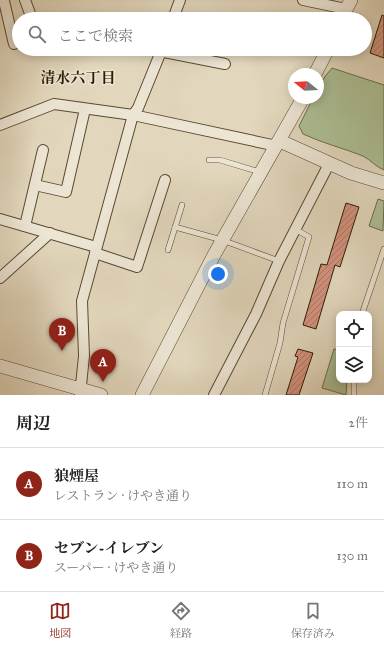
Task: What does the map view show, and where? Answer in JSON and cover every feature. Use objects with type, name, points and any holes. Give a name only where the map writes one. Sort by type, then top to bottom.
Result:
[{"type":"street","points":[[25,0],[29,12]]},
{"type":"street","points":[[176,12],[180,0]]},
{"type":"street","points":[[303,0],[346,9]]},
{"type":"street","points":[[4,1],[12,35]]},
{"type":"street","points":[[80,392],[84,356],[82,301],[133,115],[138,108],[160,56]]},
{"type":"street","points":[[189,56],[225,64]]},
{"type":"street","points":[[318,68],[324,56]]},
{"type":"street","points":[[0,125],[54,104],[133,115],[279,144],[351,173],[384,183]]},
{"type":"street","points":[[142,395],[222,240],[279,144],[300,104]]},
{"type":"street","points":[[34,185],[66,192],[85,109]]},
{"type":"street","points":[[25,226],[43,150]]},
{"type":"street","points":[[214,395],[256,314],[279,261],[329,164]]},
{"type":"street","points":[[0,219],[50,233],[137,267],[165,180]]},
{"type":"street","points":[[0,278],[50,233]]},
{"type":"street","points":[[0,366],[80,392],[101,395]]},
{"type":"lane","points":[[209,160],[220,160],[261,172]]},
{"type":"lane","points":[[168,250],[182,205]]},
{"type":"lane","points":[[175,227],[222,240],[279,261]]},
{"type":"lane","points":[[265,395],[280,343],[283,323],[309,237],[295,229]]},
{"type":"lane","points":[[363,311],[384,249]]},
{"type":"lane","points":[[354,383],[354,395]]},
{"type":"green space","points":[[332,68],[384,85],[384,170],[363,156],[303,134],[299,126],[310,104],[324,104],[324,78]]},
{"type":"green space","points":[[378,199],[384,201],[383,231],[369,226]]},
{"type":"green space","points":[[334,349],[336,349],[336,383],[347,383],[346,395],[322,388]]},
{"type":"building","points":[[382,15],[384,16],[384,58],[372,54],[372,47]]},
{"type":"building","points":[[346,203],[359,207],[340,267],[335,265],[316,329],[303,325],[321,264],[327,265]]},
{"type":"building","points":[[298,349],[313,353],[299,395],[286,395],[298,357],[295,356]]},
{"type":"place","name":"セブン-イレブン","points":[[62,351]]},
{"type":"place","name":"狼煙屋","points":[[103,382]]},
{"type":"district","name":"清水六丁目","points":[[78,78]]}]
